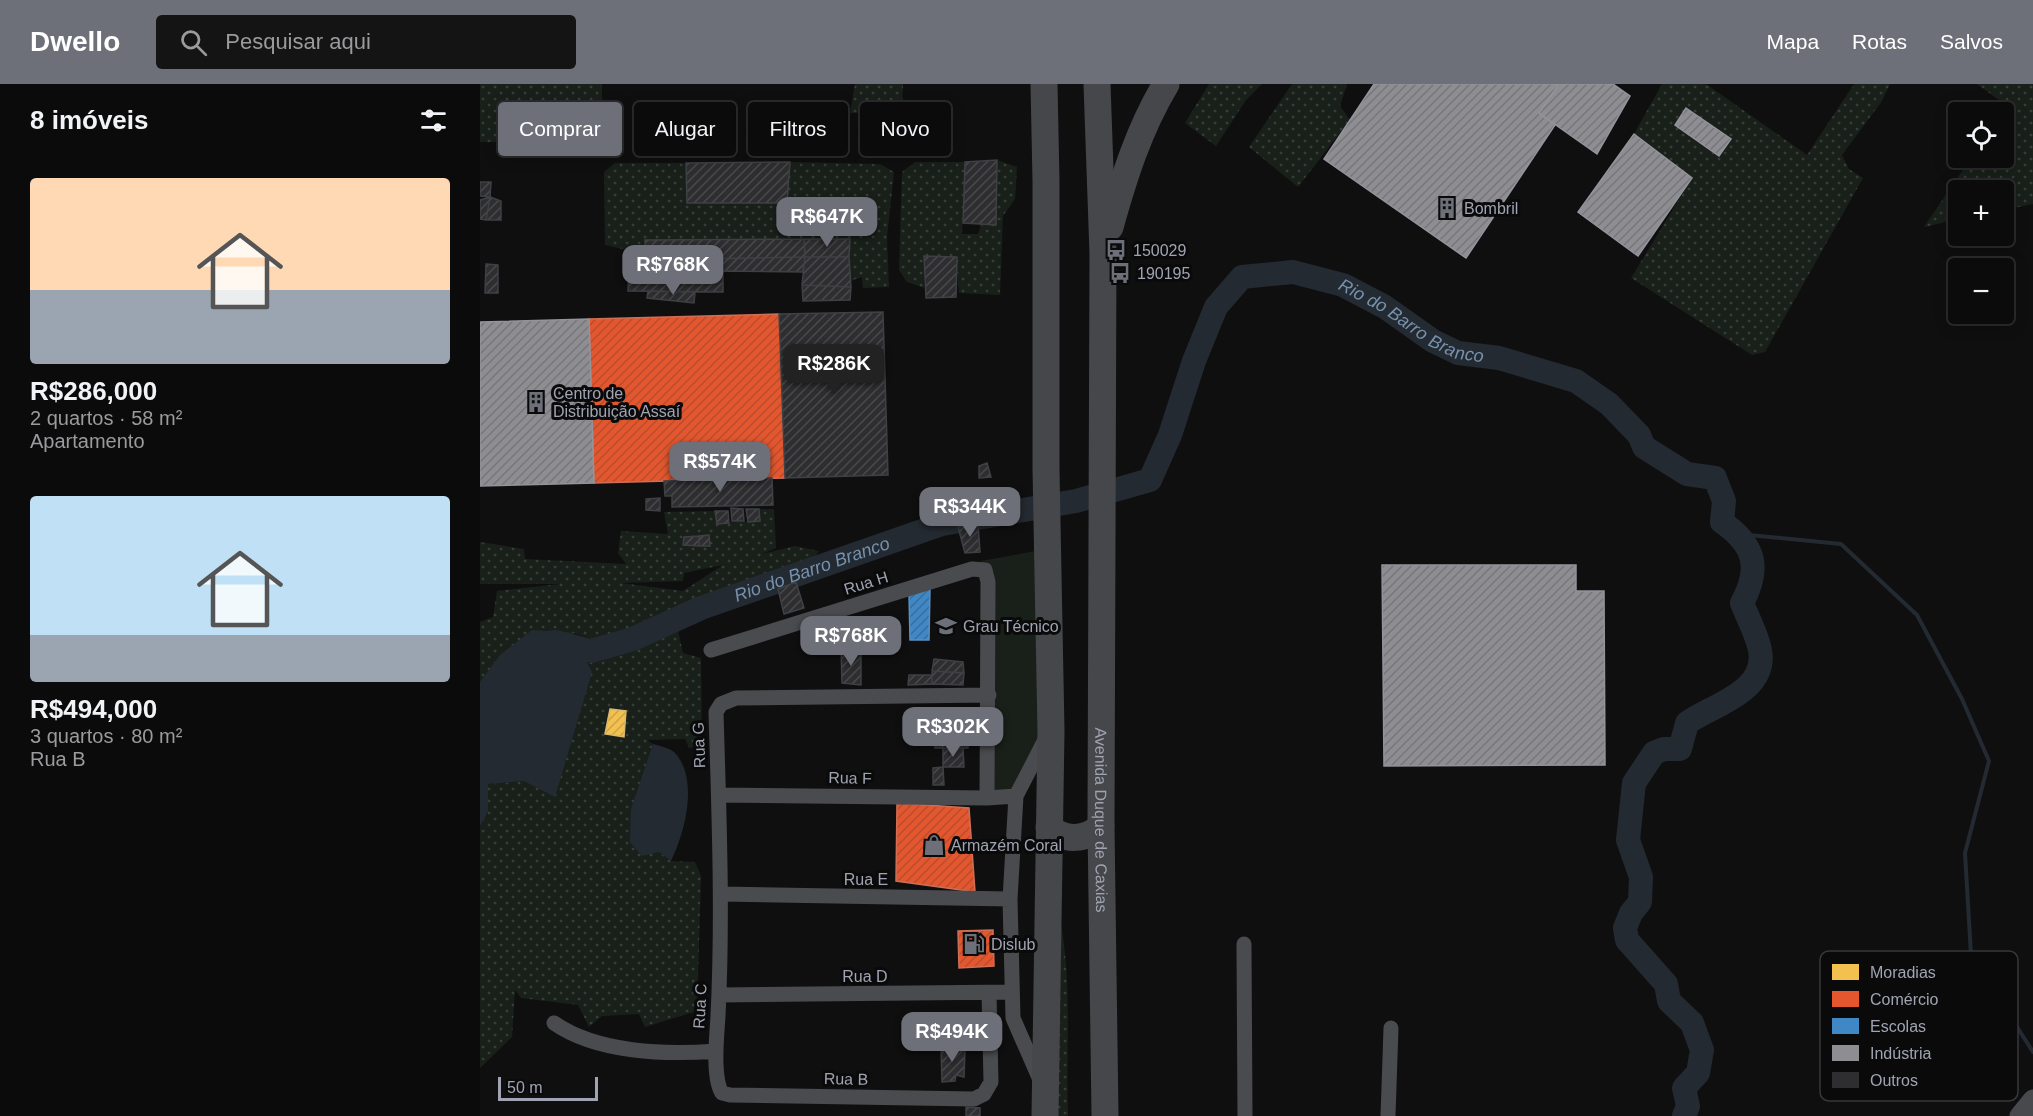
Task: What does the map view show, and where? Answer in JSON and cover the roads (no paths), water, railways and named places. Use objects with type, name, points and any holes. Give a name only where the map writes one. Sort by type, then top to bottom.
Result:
[{"type":"highway","points":[[1044,84],[1046,469],[1051,731],[1045,1103]]},
{"type":"highway","points":[[1097,84],[1103,254]]},
{"type":"highway","points":[[1103,254],[1134,148],[1148,115],[1166,84]]},
{"type":"highway","name":"Avenida Duque de Caxias","points":[[1103,254],[1104,524],[1101,826],[1105,1116]]},
{"type":"highway","points":[[1049,827],[1061,835],[1076,837],[1088,836],[1101,826]]},
{"type":"street","name":"Rua H","points":[[711,650],[972,569],[985,570],[988,582],[989,695]]},
{"type":"street","points":[[987,798],[989,695]]},
{"type":"street","name":"Rua G","points":[[722,912],[716,712],[721,704],[729,699],[989,695]]},
{"type":"street","points":[[1045,1103],[1013,1018],[1010,899],[1016,796],[1051,731]]},
{"type":"street","name":"Rua F","points":[[719,795],[987,798],[1016,796]]},
{"type":"street","name":"Rua E","points":[[721,894],[1010,899]]},
{"type":"street","name":"Rua C","points":[[722,912],[716,1051],[718,1087],[722,1093],[730,1095]]},
{"type":"street","points":[[1244,944],[1245,1116]]},
{"type":"street","name":"Rua D","points":[[719,995],[1012,992]]},
{"type":"street","name":"Rua B","points":[[730,1095],[974,1099],[984,1094],[991,1082],[989,993]]},
{"type":"street","points":[[554,1023],[588,1039],[619,1046],[662,1052],[716,1051]]},
{"type":"street","points":[[1388,1116],[1391,1028]]},
{"type":"street","points":[[2020,1116],[2033,1100]]},
{"type":"waterway","name":"Rio do Barro Branco","points":[[549,643],[556,642],[591,651],[633,639],[701,608],[942,524],[1076,501],[1150,480],[1170,435],[1194,361],[1216,307],[1242,277],[1293,272],[1343,285],[1385,307],[1433,341],[1458,353],[1499,358],[1576,381],[1609,404],[1639,435],[1644,447],[1687,474],[1715,478],[1724,501],[1722,522],[1742,539],[1752,558],[1752,579],[1742,603],[1760,650],[1760,664],[1755,677],[1736,696],[1687,723],[1680,749],[1664,749],[1654,753],[1634,783],[1628,840],[1641,877],[1640,902],[1631,913],[1625,928],[1627,940],[1666,984],[1669,1001],[1692,1023],[1702,1050],[1698,1073],[1684,1088],[1688,1106],[1684,1116]]},
{"type":"waterway","points":[[1739,534],[1841,544],[1917,615],[1962,699],[1989,761],[1965,853],[1971,951]]},
{"type":"waterway","points":[[2018,1029],[2033,1052]]},
{"type":"place","name":"Bombril","points":[[1447,208]]},
{"type":"place","name":"150029","points":[[1116,250]]},
{"type":"place","name":"190195","points":[[1120,273]]},
{"type":"place","name":"Centro de Distribuição Assaí","points":[[536,402]]},
{"type":"place","name":"Grau Técnico","points":[[946,626]]},
{"type":"place","name":"Armazém Coral","points":[[934,845]]},
{"type":"place","name":"Dislub","points":[[974,944]]}]
